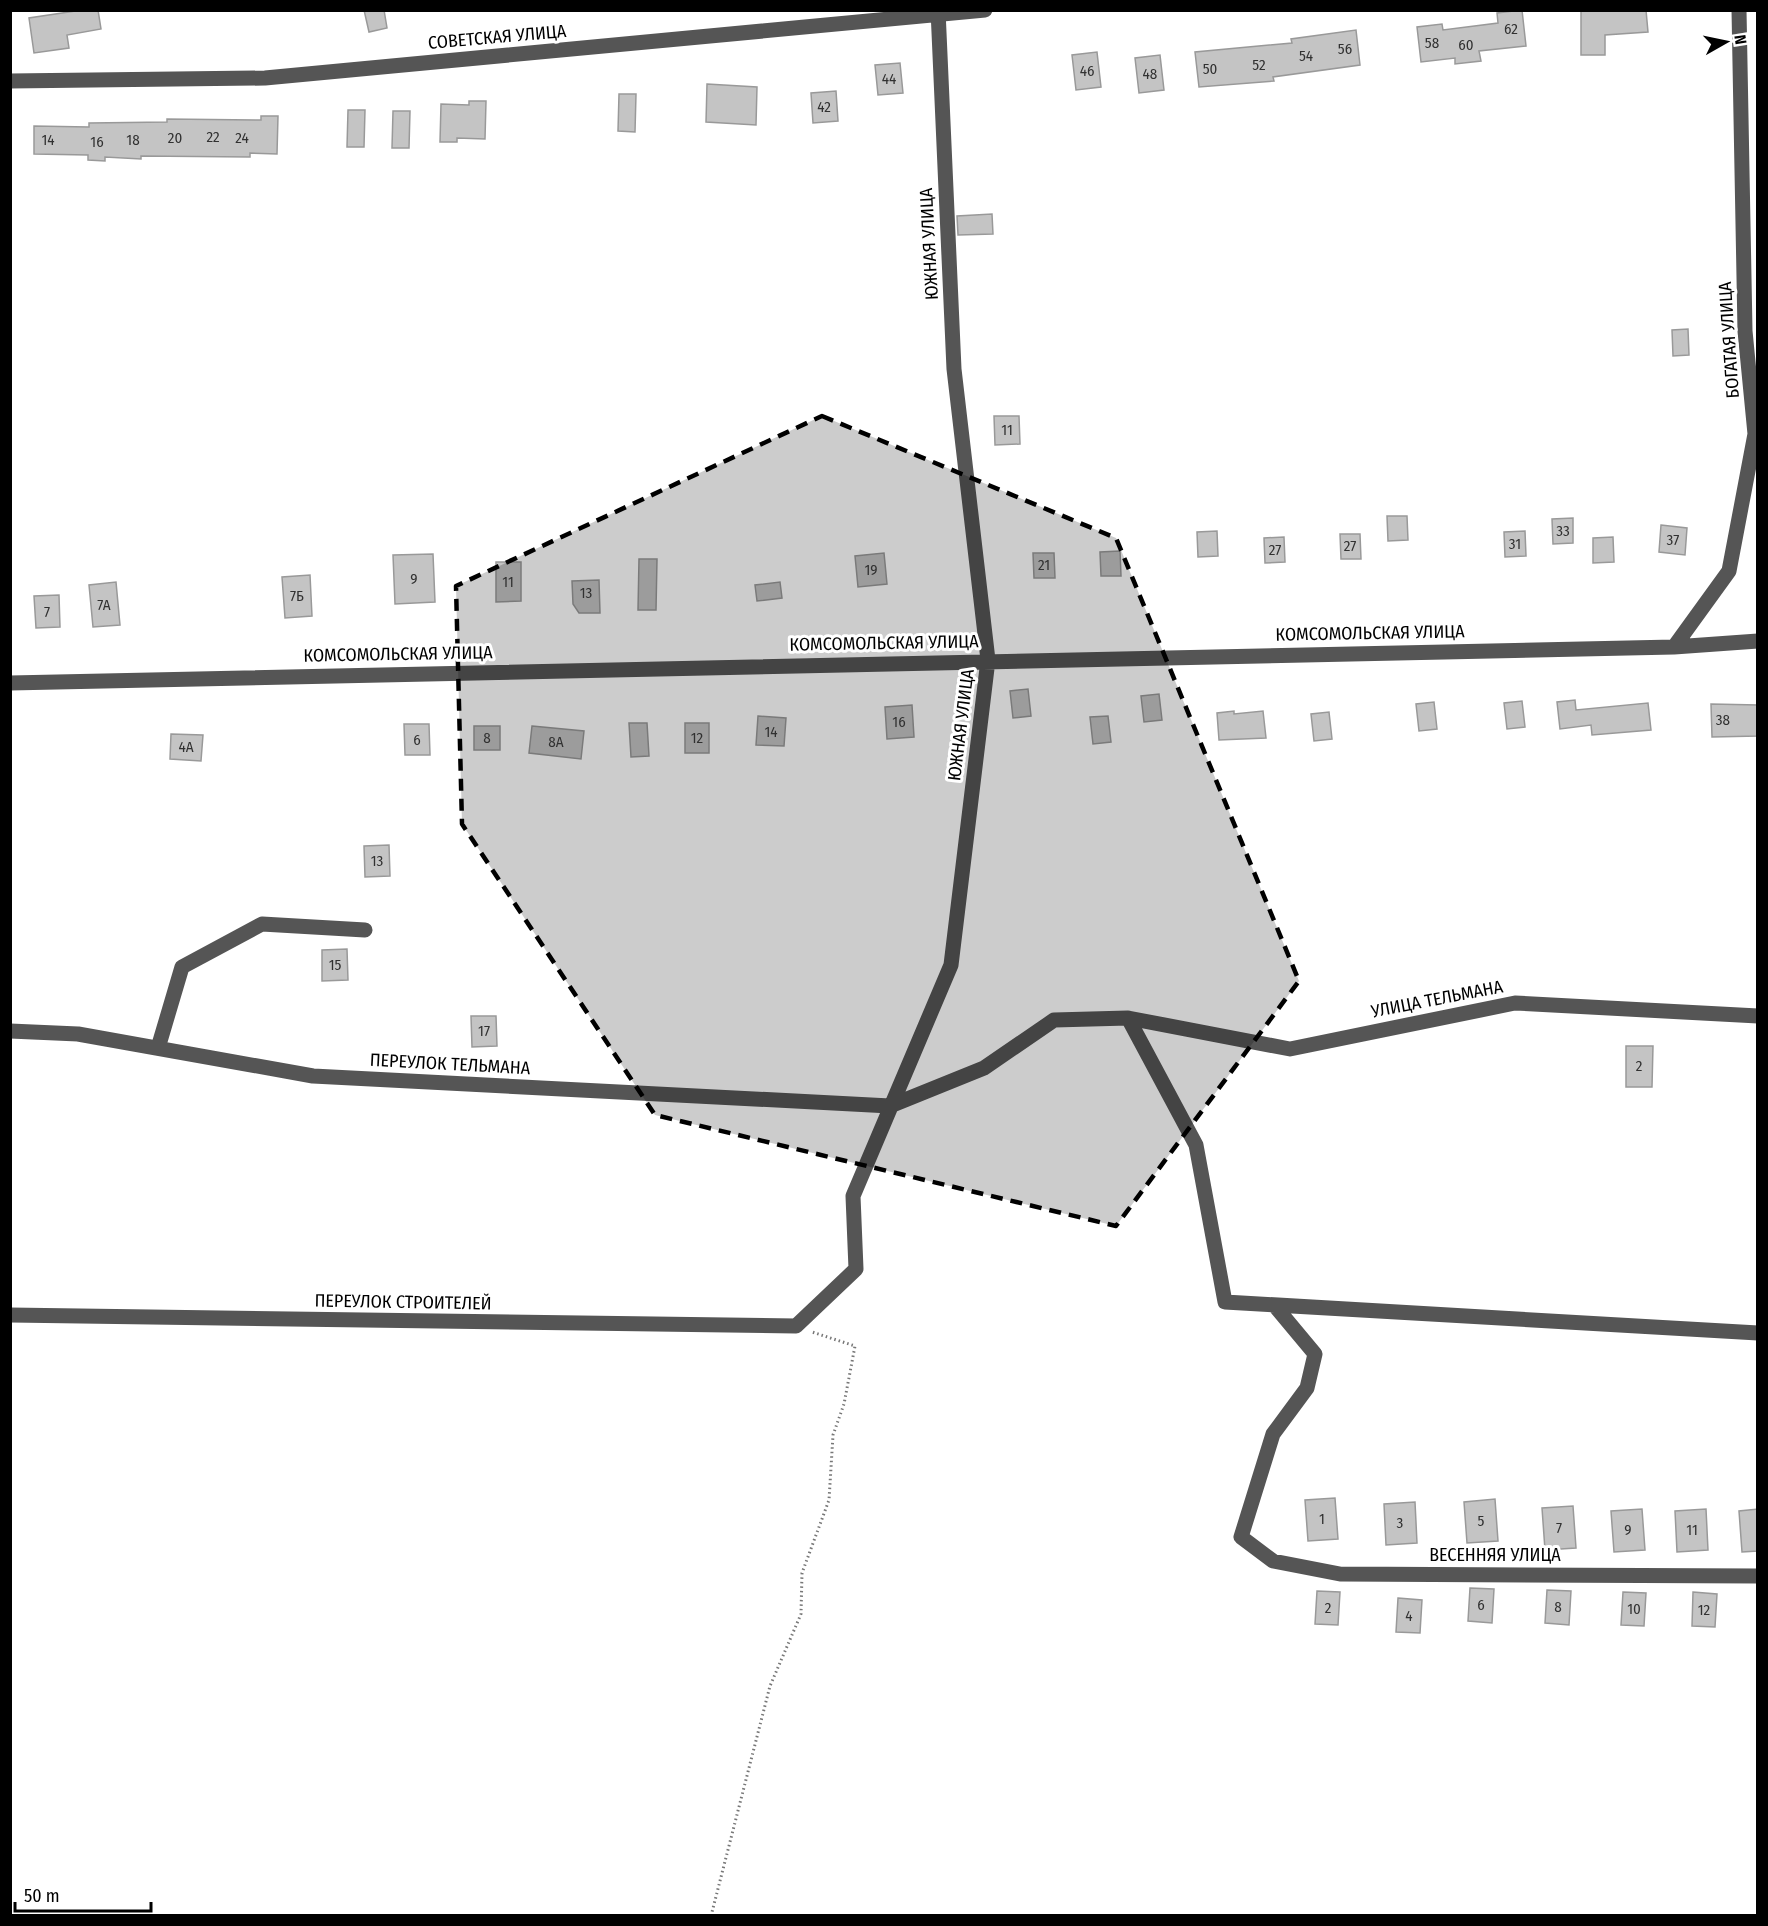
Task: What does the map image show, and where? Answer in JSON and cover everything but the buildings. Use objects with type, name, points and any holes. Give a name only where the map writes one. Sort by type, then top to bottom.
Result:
[{"type":"street","name":"СОВЕТСКАЯ УЛИЦА","points":[[10,81],[265,78],[985,10]]},
{"type":"street","name":"БОГАТАЯ УЛИЦА","points":[[1674,647],[1728,571],[1755,434],[1745,331],[1739,10]]},
{"type":"street","name":"ЮЖНАЯ УЛИЦА","points":[[796,1326],[856,1269],[853,1196],[951,965],[988,660],[954,369],[938,13]]},
{"type":"street","name":"КОМСОМОЛЬСКАЯ УЛИЦА","points":[[10,683],[988,660],[1674,647],[1758,641]]},
{"type":"street","points":[[158,1048],[182,967],[262,924],[365,930]]},
{"type":"street","name":"УЛИЦА ТЕЛЬМАНА","points":[[890,1106],[984,1068],[1054,1020],[1128,1018],[1290,1049],[1515,1003],[1758,1016]]},
{"type":"street","points":[[1128,1018],[1196,1145],[1225,1302],[1758,1333]]},
{"type":"street","name":"ПЕРЕУЛОК ТЕЛЬМАНА","points":[[10,1030],[78,1034],[313,1076],[890,1106]]},
{"type":"street","name":"ВЕСЕННЯЯ УЛИЦА","points":[[1275,1306],[1316,1354],[1307,1388],[1274,1434],[1241,1537],[1273,1561],[1340,1574],[1758,1576]]},
{"type":"street","name":"ПЕРЕУЛОК СТРОИТЕЛЕЙ","points":[[10,1315],[796,1326]]},
{"type":"path","points":[[711,1916],[770,1686],[801,1614],[802,1572],[829,1500],[832,1435],[844,1404],[855,1346],[796,1326]]},
{"type":"highlighted area","points":[[822,416],[1116,538],[1299,981],[1116,1226],[655,1115],[462,824],[456,586]]}]
